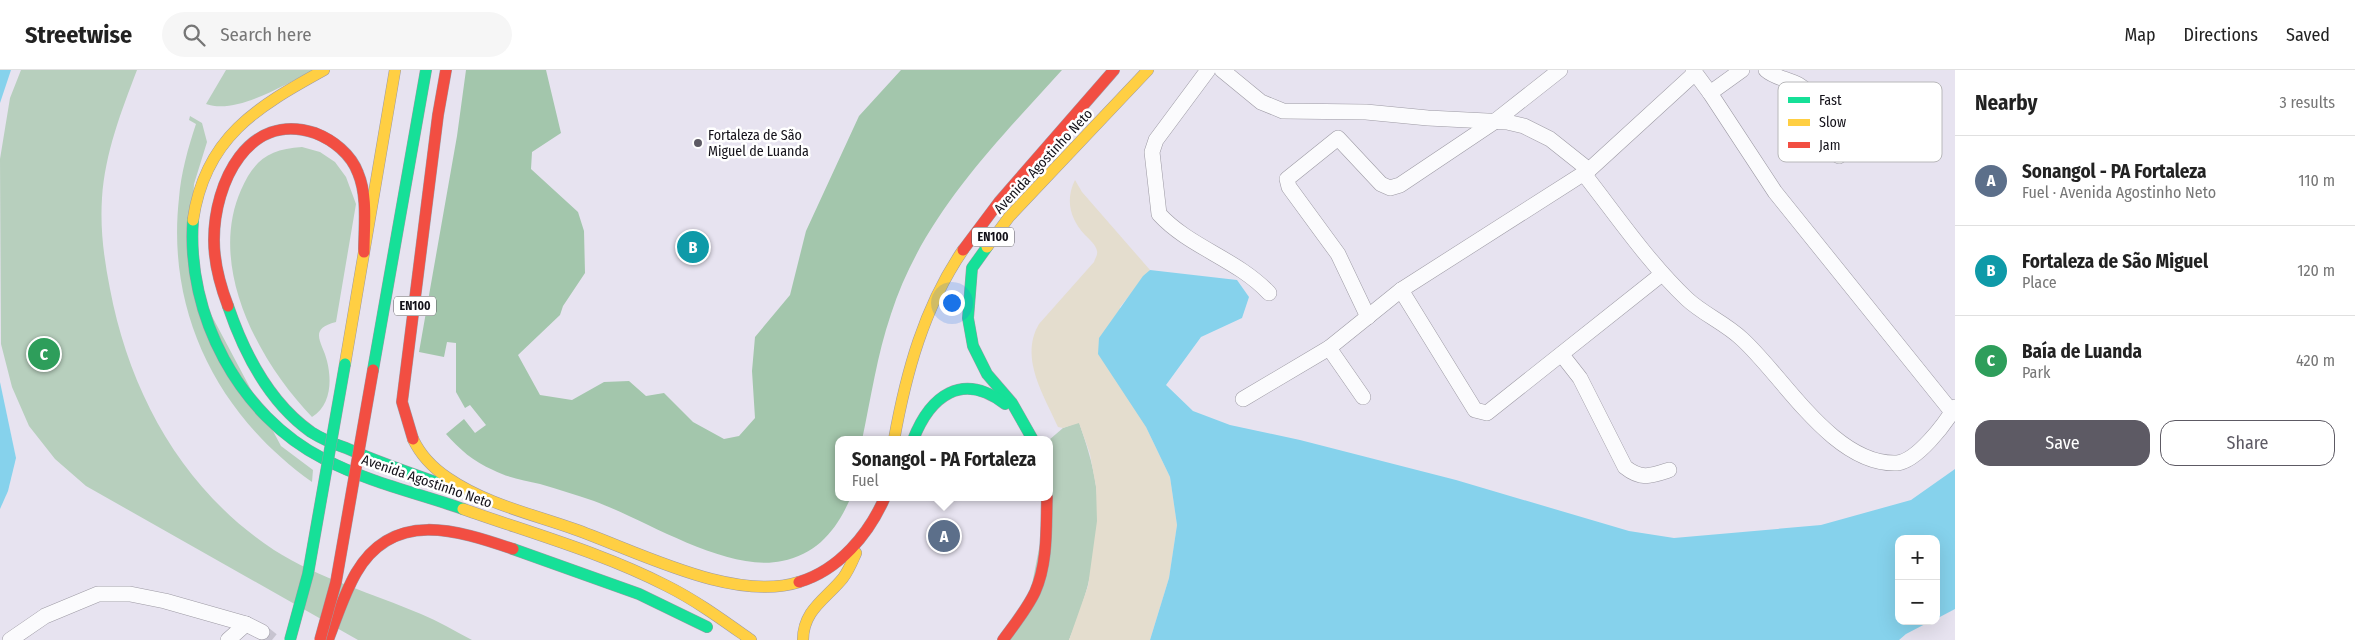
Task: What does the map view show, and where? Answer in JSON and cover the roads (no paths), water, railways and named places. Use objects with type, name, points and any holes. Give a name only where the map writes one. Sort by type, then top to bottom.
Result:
[{"type":"main road","name":"Avenida Agostinho Neto","points":[[324,70],[288,89],[250,114],[228,138],[212,163],[198,193],[192,223],[191,246],[199,292],[216,342],[229,369],[249,396],[290,439],[306,450],[374,481],[434,499],[624,565],[684,594],[710,610],[750,640]]},
{"type":"main road","points":[[290,640],[308,574],[346,364],[395,70]]},
{"type":"main road","points":[[320,640],[336,582],[426,70]]},
{"type":"main road","name":"Avenida Agostinho Neto","points":[[446,70],[438,115],[402,402],[410,435],[424,457],[445,475],[492,501],[669,564],[723,581],[753,587],[788,586],[831,567],[867,531],[876,518],[884,501]]},
{"type":"main road","name":"Avenida Agostinho Neto","points":[[895,436],[904,388],[917,343],[928,314],[949,272],[965,246],[1002,199],[1114,70]]},
{"type":"main road","name":"Avenida Agostinho Neto","points":[[1031,436],[1012,402],[987,374],[973,346],[968,318],[968,294],[972,268],[1009,217],[1148,70]]},
{"type":"main road","points":[[364,252],[362,187],[353,163],[337,145],[317,132],[290,127],[274,130],[247,146],[230,169],[221,190],[216,213],[214,239],[217,269],[235,327],[262,378],[279,401],[311,432],[374,462],[492,501]]},
{"type":"main road","points":[[915,436],[920,422],[933,403],[946,393],[969,388],[985,390],[1002,401],[1024,422]]},
{"type":"main road","points":[[1003,640],[1028,605],[1037,587],[1045,542],[1047,501]]},
{"type":"main road","points":[[328,640],[352,581],[364,559],[386,541],[408,531],[436,528],[493,543],[644,595],[682,612],[714,631]]},
{"type":"main road","points":[[803,640],[802,633],[808,615],[815,604],[848,572],[867,531]]},
{"type":"street","points":[[1208,70],[1156,140],[1152,152],[1159,214],[1180,232],[1250,275],[1269,293]]},
{"type":"street","points":[[1222,70],[1260,102],[1283,111],[1366,112],[1507,122],[1538,131],[1586,172],[1662,274],[1688,301],[1716,318],[1742,339],[1822,428],[1846,446],[1870,458],[1896,463],[1907,461],[1933,437],[1954,409],[1776,192],[1694,72],[1586,172],[1402,290],[1329,348],[1243,399]]},
{"type":"street","points":[[1337,112],[1338,138],[1381,184],[1390,188],[1400,185],[1494,122],[1560,70]]},
{"type":"street","points":[[1710,93],[1742,70]]},
{"type":"street","points":[[1766,70],[1792,82]]},
{"type":"street","points":[[1338,138],[1287,180],[1289,187],[1338,254],[1368,317]]},
{"type":"street","points":[[1402,290],[1475,410],[1487,413],[1662,274]]},
{"type":"street","points":[[1329,348],[1363,397]]},
{"type":"street","points":[[1562,355],[1580,378],[1625,467],[1634,475],[1649,477],[1669,470]]},
{"type":"street","points":[[10,640],[45,616],[98,594],[130,594],[165,601],[246,624],[262,632]]},
{"type":"street","points":[[228,640],[246,624]]},
{"type":"water","points":[[0,70],[11,70],[0,103]]},
{"type":"water","points":[[1150,270],[1237,280],[1249,297],[1242,318],[1201,337],[1166,385],[1193,411],[1230,425],[1300,440],[1456,480],[1629,531],[1674,538],[1821,525],[1911,500],[1955,469],[1955,609],[1940,617],[1940,535],[1895,535],[1895,625],[1923,625],[1899,640],[1150,640],[1169,578],[1177,525],[1170,477],[1146,427],[1098,354],[1099,338],[1143,276]]},
{"type":"water","points":[[0,382],[16,458],[8,491],[0,509]]},
{"type":"tunnel","points":[[262,632],[272,640]]},
{"type":"place","name":"Fortaleza de São Miguel de Luanda","points":[[698,143]]},
{"type":"place","name":"Fortaleza de São Miguel","points":[[693,247]]},
{"type":"place","name":"Baía de Luanda","points":[[44,354]]},
{"type":"place","name":"Sonangol - PA Fortaleza","points":[[944,536]]}]
